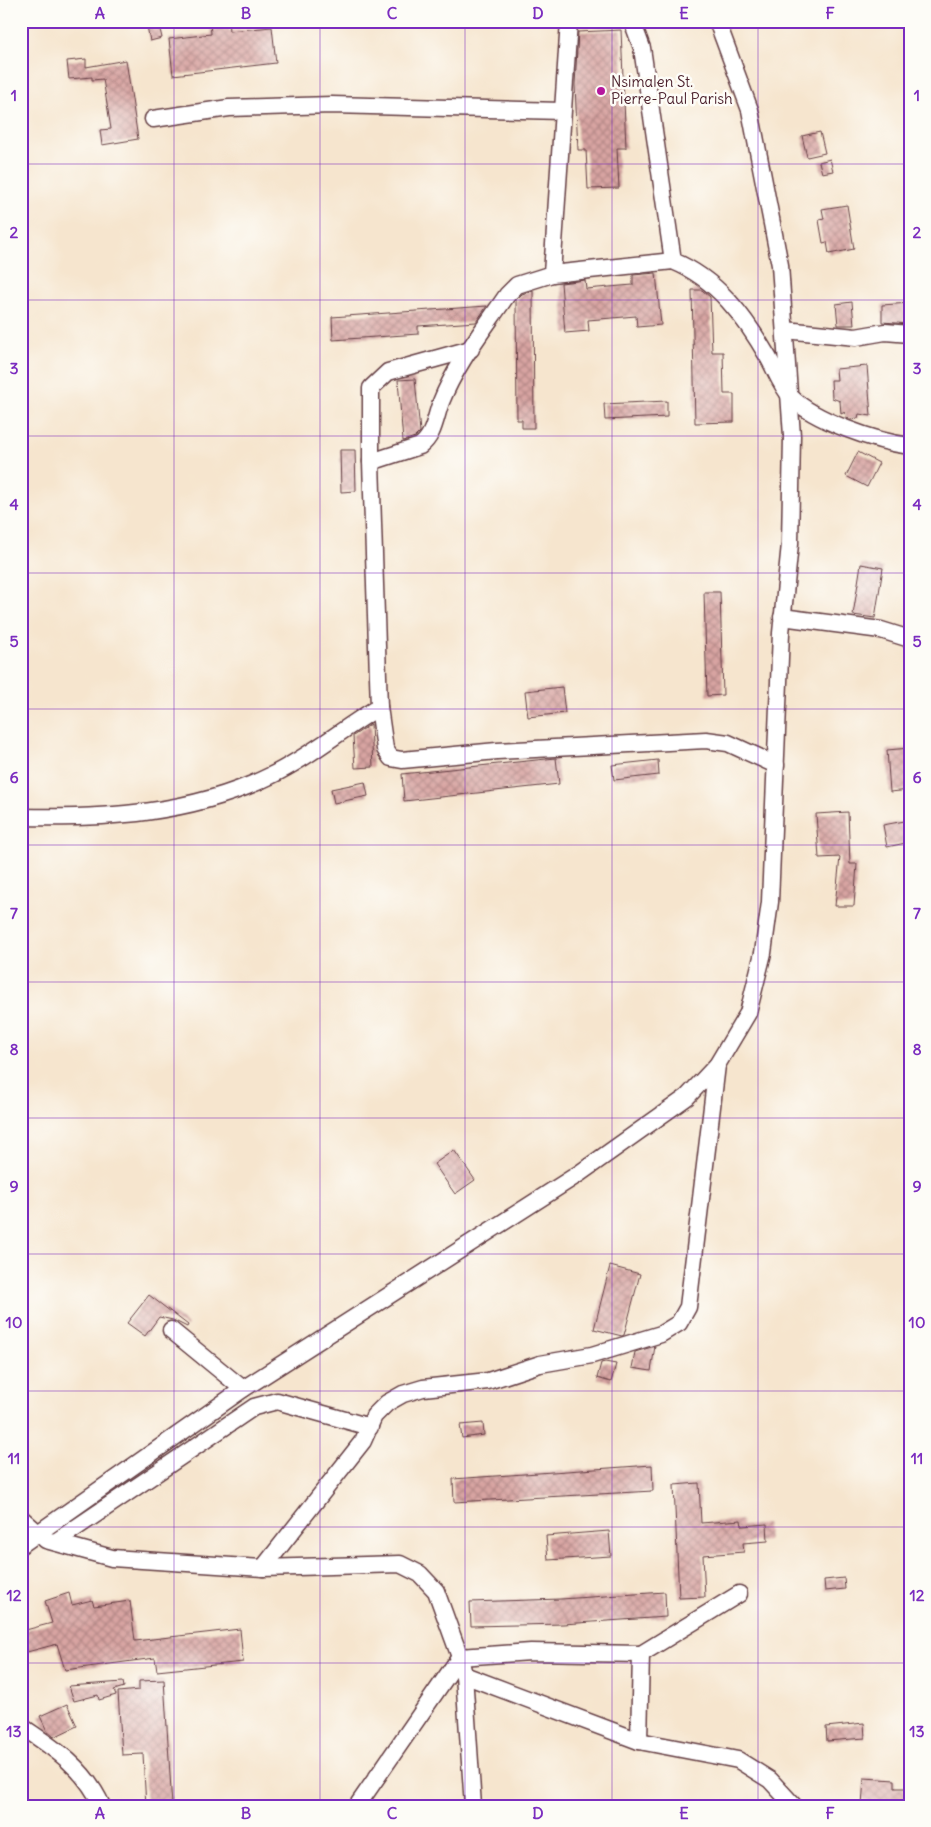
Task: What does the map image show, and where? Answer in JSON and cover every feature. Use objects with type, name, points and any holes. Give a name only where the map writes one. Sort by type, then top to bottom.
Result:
[{"type":"street","points":[[552,274],[569,21]]},
{"type":"street","points":[[632,21],[642,48],[673,261]]},
{"type":"street","points":[[21,1545],[243,1389],[580,1173],[687,1097],[717,1065],[748,1013],[763,953],[770,902],[782,617],[790,544],[792,436],[780,264],[750,110],[717,21]]},
{"type":"street","points":[[153,119],[229,108],[332,106],[562,111]]},
{"type":"street","points":[[371,462],[420,446],[427,441],[455,373],[507,295],[517,285],[552,274],[673,261],[689,267],[710,283],[742,316],[790,396],[810,413],[877,438],[910,446]]},
{"type":"street","points":[[785,330],[856,337],[885,332],[910,334]]},
{"type":"street","points":[[471,349],[388,372],[378,379],[371,388],[371,462],[378,707],[385,749],[391,758],[402,760],[506,751],[706,740],[728,743],[776,766]]},
{"type":"street","points":[[782,617],[881,630],[910,639]]},
{"type":"street","points":[[21,817],[90,818],[166,809],[223,794],[270,776],[378,707]]},
{"type":"street","points":[[263,1568],[363,1442],[374,1416],[387,1403],[403,1394],[423,1388],[473,1384],[540,1364],[592,1355],[661,1334],[679,1323],[688,1307],[717,1065]]},
{"type":"street","points":[[171,1330],[243,1389]]},
{"type":"street","points":[[55,1542],[254,1407],[277,1401],[370,1427]]},
{"type":"street","points":[[21,1518],[37,1535],[46,1540],[112,1558],[263,1568],[400,1564],[420,1574],[436,1591],[460,1657],[464,1675],[473,1806]]},
{"type":"street","points":[[460,1657],[532,1652],[641,1654],[739,1594]]},
{"type":"street","points":[[639,1741],[641,1654]]},
{"type":"street","points":[[357,1806],[460,1657]]},
{"type":"street","points":[[464,1675],[639,1741],[738,1760],[770,1780],[794,1806]]},
{"type":"street","points":[[21,1726],[62,1754],[84,1775],[102,1806]]},
{"type":"building","points":[[146,21],[158,21],[162,38],[150,41]]},
{"type":"building","points":[[210,21],[228,21],[229,31],[272,27],[276,63],[173,75],[169,39],[211,34]]},
{"type":"building","points":[[621,30],[626,148],[617,148],[619,188],[588,189],[586,150],[578,150],[575,85],[578,32]]},
{"type":"building","points":[[86,59],[86,67],[126,60],[138,139],[102,145],[100,130],[111,129],[103,79],[92,80],[92,77],[69,79],[67,61]]},
{"type":"building","points":[[820,132],[825,153],[807,157],[802,136]]},
{"type":"building","points":[[830,159],[833,171],[822,173],[819,162]]},
{"type":"building","points":[[847,205],[854,249],[829,254],[827,242],[823,243],[819,220],[824,219],[822,209]]},
{"type":"building","points":[[656,273],[661,325],[637,327],[636,316],[588,320],[589,331],[565,333],[561,283],[585,280],[586,289],[633,285],[633,275]]},
{"type":"building","points":[[533,290],[534,428],[522,428],[522,420],[517,420],[516,300],[522,294]]},
{"type":"building","points":[[692,290],[702,290],[710,297],[712,352],[723,352],[724,394],[734,394],[734,422],[695,423]]},
{"type":"building","points":[[852,302],[854,325],[838,325],[836,304]]},
{"type":"building","points":[[910,303],[910,324],[882,322],[882,305]]},
{"type":"building","points":[[487,306],[476,322],[418,326],[418,334],[333,340],[332,317]]},
{"type":"building","points":[[867,366],[871,416],[859,414],[858,418],[846,418],[845,412],[841,414],[840,401],[832,398],[831,380],[837,380],[836,369]]},
{"type":"building","points":[[415,379],[420,432],[415,437],[403,441],[398,380]]},
{"type":"building","points":[[667,401],[667,417],[605,420],[604,404]]},
{"type":"building","points":[[340,450],[355,450],[356,491],[341,492]]},
{"type":"building","points":[[858,452],[879,463],[867,487],[846,476]]},
{"type":"building","points":[[861,564],[883,568],[875,618],[853,615]]},
{"type":"building","points":[[704,592],[720,592],[723,695],[707,696]]},
{"type":"building","points":[[562,687],[565,713],[528,717],[525,691]]},
{"type":"building","points":[[371,724],[373,767],[355,768],[353,736]]},
{"type":"building","points":[[910,748],[910,790],[890,792],[887,750]]},
{"type":"building","points":[[556,758],[559,784],[404,801],[402,774]]},
{"type":"building","points":[[658,760],[659,775],[614,780],[612,765]]},
{"type":"building","points":[[365,782],[368,796],[334,803],[331,789]]},
{"type":"building","points":[[848,812],[850,864],[857,864],[854,906],[835,906],[840,857],[819,858],[816,814]]},
{"type":"building","points":[[910,820],[910,842],[887,847],[883,825]]},
{"type":"building","points":[[454,1150],[475,1180],[455,1194],[434,1164]]},
{"type":"building","points":[[610,1266],[640,1274],[624,1335],[622,1336],[594,1329]]},
{"type":"building","points":[[149,1295],[188,1325],[187,1327],[173,1320],[159,1317],[145,1336],[127,1323]]},
{"type":"building","points":[[655,1346],[651,1371],[632,1368],[635,1352]]},
{"type":"building","points":[[601,1363],[616,1364],[611,1382],[597,1378]]},
{"type":"building","points":[[483,1423],[484,1435],[462,1438],[460,1425]]},
{"type":"building","points":[[652,1465],[653,1491],[454,1502],[453,1479]]},
{"type":"building","points":[[699,1483],[701,1523],[741,1520],[742,1526],[767,1524],[768,1541],[743,1543],[744,1552],[703,1555],[705,1597],[679,1598],[674,1485]]},
{"type":"building","points":[[609,1531],[611,1556],[548,1560],[546,1536]]},
{"type":"building","points":[[844,1578],[845,1589],[825,1591],[824,1580]]},
{"type":"building","points":[[665,1592],[666,1617],[563,1624],[471,1626],[470,1602],[561,1599]]},
{"type":"building","points":[[69,1593],[72,1605],[92,1600],[94,1606],[130,1601],[135,1641],[240,1629],[243,1662],[157,1671],[155,1658],[65,1670],[57,1644],[27,1652],[22,1631],[52,1623],[45,1601]]},
{"type":"building","points":[[164,1680],[172,1806],[146,1806],[143,1754],[122,1755],[118,1692],[139,1690],[139,1681]]},
{"type":"building","points":[[123,1682],[124,1687],[114,1690],[116,1695],[99,1700],[98,1695],[74,1701],[69,1686]]},
{"type":"building","points":[[67,1704],[77,1726],[54,1737],[47,1731],[40,1716]]},
{"type":"building","points":[[864,1723],[865,1738],[827,1741],[826,1727]]},
{"type":"building","points":[[864,1778],[895,1780],[895,1788],[910,1788],[910,1806],[862,1806]]},
{"type":"place","name":"Nsimalen St. Pierre-Paul Parish","points":[[601,91]]}]
